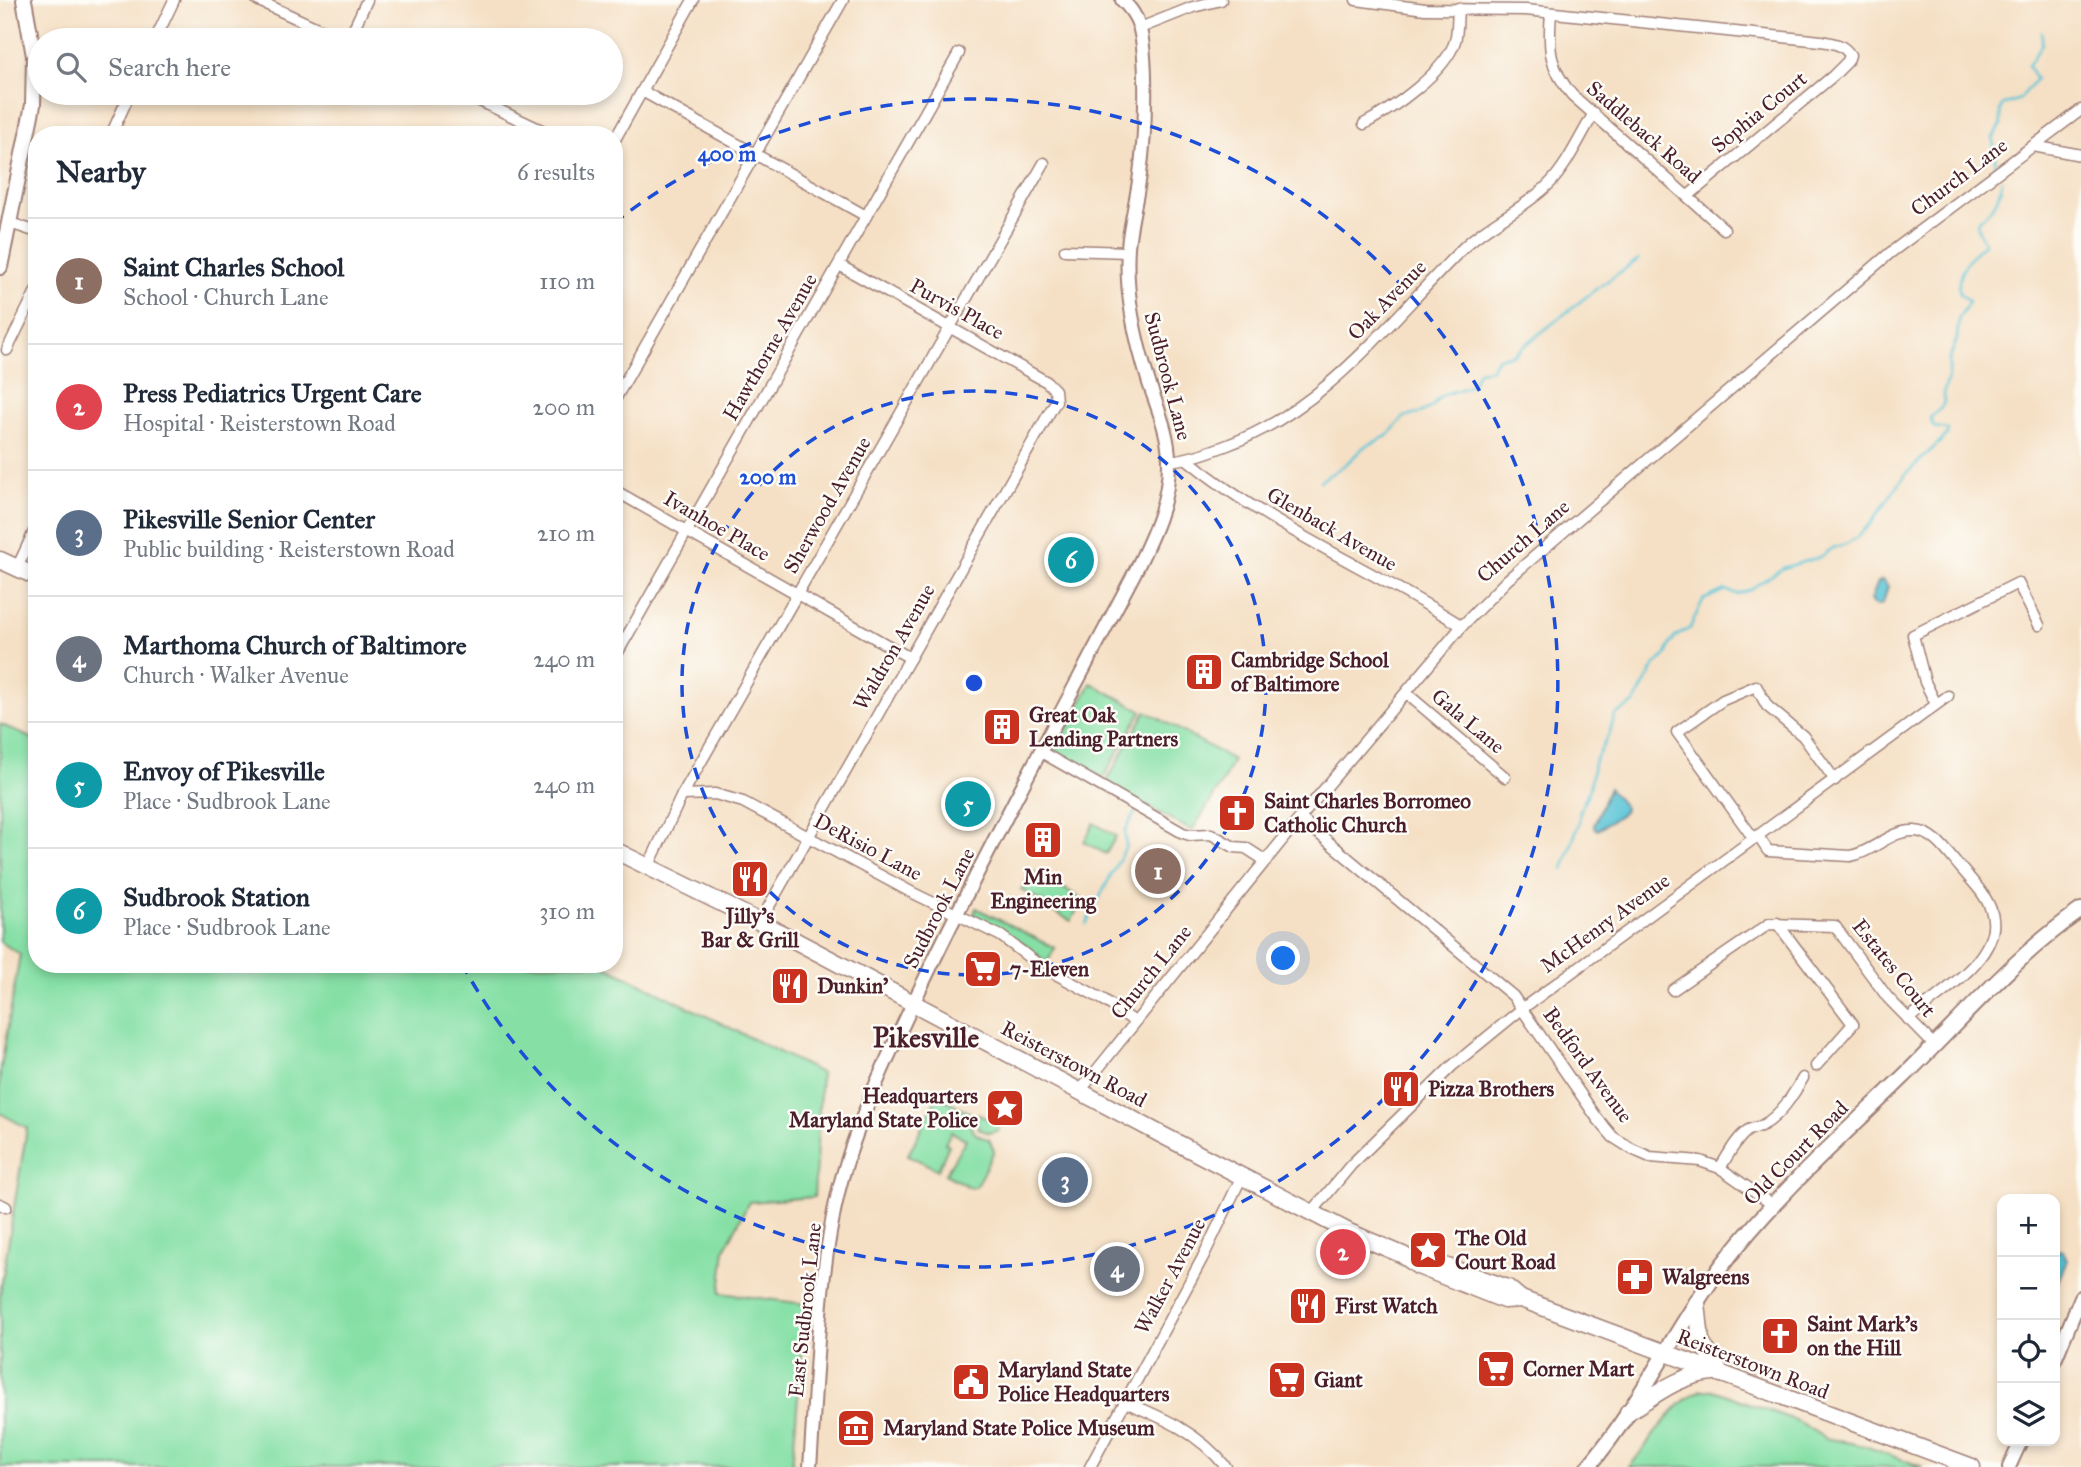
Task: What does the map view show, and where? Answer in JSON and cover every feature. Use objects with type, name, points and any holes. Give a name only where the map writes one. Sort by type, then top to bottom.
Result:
[{"type":"main road","points":[[24,0],[30,28]]},
{"type":"main road","points":[[29,126],[33,105]]},
{"type":"main road","points":[[0,267],[28,131]]},
{"type":"main road","points":[[0,560],[28,573]]},
{"type":"main road","name":"Reisterstown Road","points":[[623,854],[760,922],[1361,1238],[1403,1255],[1418,1266],[1504,1300],[1521,1299],[1972,1467]]},
{"type":"main road","name":"Old Court Road","points":[[1588,1467],[1616,1434],[1722,1266],[1773,1205],[2019,960],[2081,910]]},
{"type":"main road","points":[[1628,1412],[1682,1379],[1696,1373],[1718,1373],[1702,1341],[1697,1303]]},
{"type":"street","points":[[161,28],[174,0]]},
{"type":"street","points":[[257,0],[317,28]]},
{"type":"street","points":[[355,28],[367,0]]},
{"type":"street","points":[[622,126],[693,0]]},
{"type":"street","points":[[623,385],[843,0]]},
{"type":"street","name":"Sudbrook Lane","points":[[913,1003],[1152,536],[1163,506],[1169,461],[1162,421],[1131,315],[1128,252],[1143,142],[1144,80],[1140,28],[1129,7],[1122,0]]},
{"type":"street","points":[[1140,28],[1194,7],[1221,0]]},
{"type":"street","points":[[1356,0],[1425,9],[1551,13]]},
{"type":"street","points":[[1364,124],[1381,115],[1436,70],[1455,42],[1458,8]]},
{"type":"street","name":"Sophia Court","points":[[1551,13],[1821,41],[1842,46],[1850,55],[1848,61],[1833,76],[1688,196]]},
{"type":"street","name":"Saddleback Road","points":[[1551,13],[1550,51],[1555,71],[1572,95],[1724,229]]},
{"type":"street","name":"Hawthorne Avenue","points":[[623,643],[959,53]]},
{"type":"street","points":[[642,90],[866,216]]},
{"type":"street","points":[[115,126],[125,105]]},
{"type":"street","points":[[488,105],[533,126]]},
{"type":"street","name":"Church Lane","points":[[1080,1091],[1300,818],[1462,626],[1507,580],[1890,253],[2081,110]]},
{"type":"street","name":"Oak Avenue","points":[[1169,461],[1188,460],[1259,433],[1317,395],[1366,349],[1465,246],[1551,183],[1594,113]]},
{"type":"street","points":[[2033,146],[2081,155]]},
{"type":"street","name":"Sherwood Avenue","points":[[648,867],[682,794],[1044,163]]},
{"type":"street","points":[[10,223],[28,229]]},
{"type":"street","points":[[1065,250],[1128,252]]},
{"type":"street","name":"Purvis Place","points":[[839,265],[951,327],[1046,382],[1055,390]]},
{"type":"street","points":[[8,350],[28,308]]},
{"type":"street","name":"Waldron Avenue","points":[[760,922],[807,835],[1053,408],[1056,401],[1055,390]]},
{"type":"street","name":"Glenback Avenue","points":[[1188,460],[1233,494],[1278,522],[1462,626]]},
{"type":"street","name":"Ivanhoe Place","points":[[623,495],[910,658]]},
{"type":"street","points":[[17,568],[28,544]]},
{"type":"street","points":[[1936,704],[1925,682],[1913,635],[2018,583],[2039,625]]},
{"type":"street","points":[[1835,780],[1803,736],[1767,706],[1756,686],[1723,700],[1677,732],[1768,851],[1850,856],[1861,854],[1905,831],[1922,832],[1940,843],[1981,891],[1993,920],[1991,940],[1986,951],[1969,969],[1908,1018]]},
{"type":"street","name":"Gala Lane","points":[[1406,693],[1505,777]]},
{"type":"street","name":"McHenry Avenue","points":[[1312,1212],[1351,1165],[1452,1066],[1523,1008],[1948,696]]},
{"type":"street","points":[[1041,751],[1183,833],[1211,834],[1234,847],[1246,848],[1266,861]]},
{"type":"street","name":"DeRisio Lane","points":[[682,794],[729,796],[807,835],[911,892],[1002,936],[1039,965],[1104,1000],[1135,1022]]},
{"type":"street","name":"Bedford Avenue","points":[[1300,818],[1493,978],[1523,1008],[1597,1118],[1613,1137],[1632,1150],[1650,1157],[1700,1161],[1720,1168],[1773,1205]]},
{"type":"street","points":[[1673,990],[1769,924],[1776,923],[1853,1024],[1816,1066]]},
{"type":"street","name":"Estates Court","points":[[1776,923],[1835,926],[1888,998],[1934,1045]]},
{"type":"street","name":"East Sudbrook Lane","points":[[810,1467],[822,1291],[832,1219],[840,1186],[863,1119],[913,1003]]},
{"type":"street","points":[[1720,1168],[1738,1141],[1749,1130],[1772,1118],[1790,1099],[1803,1078]]},
{"type":"street","name":"Walker Avenue","points":[[1090,1467],[1242,1176]]},
{"type":"street","points":[[2060,1348],[2081,1297]]},
{"type":"street","points":[[1125,1402],[1195,1436],[1206,1444],[1226,1467]]},
{"type":"street","points":[[2009,1467],[2019,1446]]},
{"type":"green space","points":[[1091,683],[1142,711],[1103,778],[1055,752]]},
{"type":"green space","points":[[1146,711],[1233,760],[1192,831],[1106,783]]},
{"type":"green space","points":[[0,724],[28,737],[28,973],[620,973],[821,1073],[814,1197],[749,1202],[725,1249],[720,1293],[806,1304],[792,1467],[0,1467],[0,1294],[27,1128],[0,1113],[0,1073],[20,954],[0,942]]},
{"type":"green space","points":[[1094,823],[1116,836],[1106,854],[1084,842]]},
{"type":"green space","points":[[1031,871],[1083,899],[1071,921],[1041,905],[1042,901],[1021,890]]},
{"type":"green space","points":[[976,908],[1055,948],[1047,963],[1025,944],[974,915]]},
{"type":"green space","points":[[939,1096],[970,1113],[973,1131],[989,1139],[994,1151],[976,1186],[971,1188],[945,1174],[966,1139],[951,1132],[945,1143],[949,1145],[938,1170],[908,1155]]},
{"type":"green space","points":[[978,1114],[999,1125],[999,1130],[989,1133],[979,1129],[976,1119]]},
{"type":"green space","points":[[1701,1390],[1713,1390],[1797,1421],[1825,1438],[1865,1446],[1923,1467],[1629,1467],[1680,1404]]},
{"type":"water","points":[[1882,580],[1888,586],[1883,603],[1878,606],[1871,600],[1878,582]]},
{"type":"water","points":[[1609,788],[1625,808],[1624,812],[1598,830],[1594,825]]},
{"type":"water","points":[[2060,1250],[2067,1260],[2060,1276]]},
{"type":"waterway","points":[[1996,167],[1993,138],[2001,125],[2000,110],[2003,105],[2020,99],[2036,79],[2028,66],[2042,44],[2042,32]]},
{"type":"waterway","points":[[1563,869],[1579,823],[1580,811],[1590,788],[1594,763],[1609,734],[1615,715],[1634,703],[1655,665],[1666,655],[1675,637],[1690,628],[1703,600],[1725,590],[1737,594],[1749,590],[1783,568],[1820,557],[1857,537],[1871,523],[1906,474],[1947,435],[1948,429],[1934,427],[1930,418],[1944,402],[1949,360],[1957,339],[1959,318],[1969,301],[1960,294],[1959,279],[1969,259],[1985,243],[1977,222],[1994,204],[2002,180]]},
{"type":"waterway","points":[[1320,481],[1346,464],[1364,447],[1387,436],[1404,417],[1418,414],[1432,407],[1445,394],[1473,383],[1478,371],[1491,369],[1498,358],[1514,354],[1596,289],[1639,259]]},
{"type":"waterway","points":[[1086,924],[1126,846],[1125,831],[1136,811]]},
{"type":"place","name":"Sudbrook Station","points":[[1071,560]]},
{"type":"place","name":"Cambridge School of Baltimore","points":[[1204,672]]},
{"type":"place","name":"Great Oak Lending Partners","points":[[1002,727]]},
{"type":"place","name":"Envoy of Pikesville","points":[[968,804]]},
{"type":"place","name":"Saint Charles Borromeo Catholic Church","points":[[1237,813]]},
{"type":"place","name":"Min Engineering","points":[[1043,840]]},
{"type":"place","name":"Saint Charles School","points":[[1158,871]]},
{"type":"place","name":"Jilly's Bar & Grill","points":[[750,879]]},
{"type":"place","name":"7-Eleven","points":[[983,969]]},
{"type":"place","name":"Dunkin'","points":[[790,986]]},
{"type":"place","name":"Pizza Brothers","points":[[1401,1089]]},
{"type":"place","name":"Headquarters Maryland State Police","points":[[1005,1108]]},
{"type":"place","name":"Pikesville Senior Center","points":[[1065,1180]]},
{"type":"place","name":"The Old Court Road","points":[[1428,1250]]},
{"type":"place","name":"Press Pediatrics Urgent Care","points":[[1343,1252]]},
{"type":"place","name":"Marthoma Church of Baltimore","points":[[1117,1269]]},
{"type":"place","name":"Walgreens","points":[[1635,1277]]},
{"type":"place","name":"First Watch","points":[[1308,1306]]},
{"type":"place","name":"Saint Mark's on the Hill","points":[[1780,1336]]},
{"type":"place","name":"Corner Mart","points":[[1496,1369]]},
{"type":"place","name":"Giant","points":[[1287,1380]]},
{"type":"place","name":"Maryland State Police Headquarters","points":[[971,1382]]},
{"type":"place","name":"Maryland State Police Museum","points":[[856,1428]]},
{"type":"district","name":"Pikesville","points":[[926,1037]]}]
